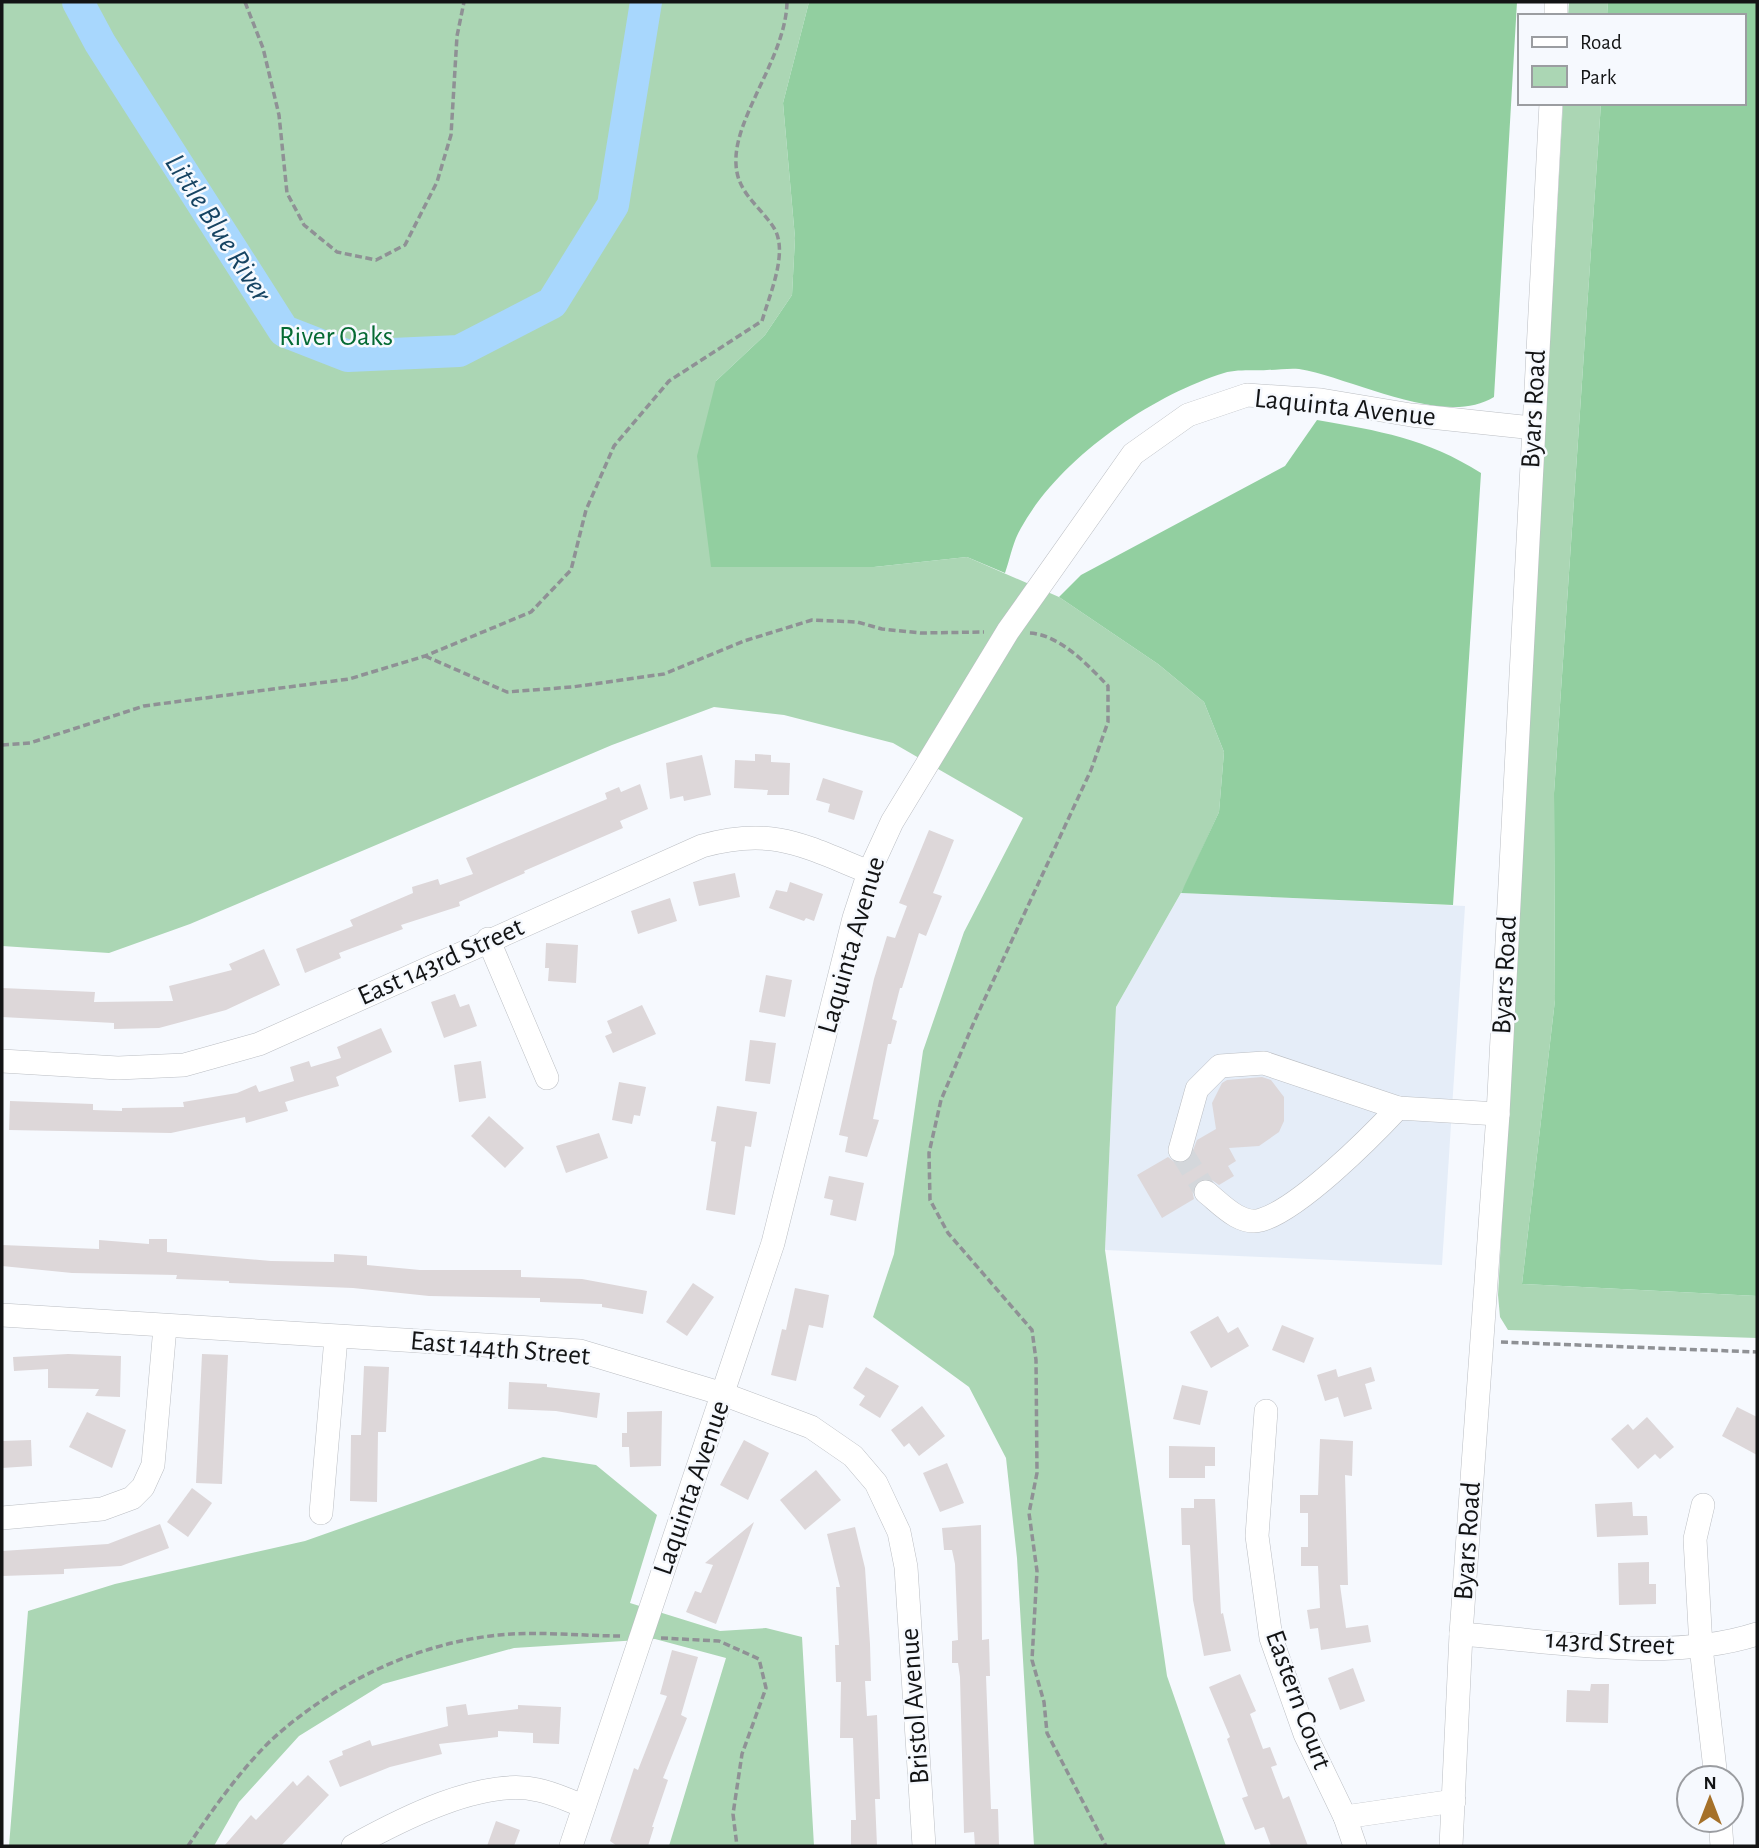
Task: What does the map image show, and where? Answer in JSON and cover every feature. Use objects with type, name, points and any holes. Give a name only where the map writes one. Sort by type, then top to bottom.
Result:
[{"type":"street","name":"Byars Road","points":[[1451,1846],[1461,1634],[1484,1341],[1498,1114],[1551,105]]},
{"type":"street","name":"Laquinta Avenue","points":[[571,1846],[773,1243],[854,918],[869,872],[892,822],[1008,631],[1133,454],[1188,415],[1247,395],[1321,400],[1411,415],[1533,428]]},
{"type":"street","name":"East 143rd Street","points":[[2,1061],[118,1068],[184,1065],[259,1044],[488,939],[702,846],[731,838],[761,836],[791,841],[869,872]]},
{"type":"street","points":[[488,939],[547,1078]]},
{"type":"street","points":[[1180,1150],[1197,1088],[1220,1066],[1264,1063],[1398,1108],[1498,1114]]},
{"type":"street","points":[[1206,1192],[1237,1217],[1260,1221],[1296,1201],[1374,1134],[1398,1108]]},
{"type":"street","name":"East 144th Street","points":[[2,1315],[336,1338],[580,1351],[723,1394],[811,1427],[852,1456],[876,1483],[890,1506],[900,1532],[906,1567]]},
{"type":"street","points":[[2,1517],[102,1509],[132,1498],[143,1487],[153,1465],[165,1327]]},
{"type":"street","points":[[321,1513],[336,1338]]},
{"type":"street","name":"Eastern Court","points":[[1266,1411],[1257,1536],[1271,1638],[1305,1734],[1345,1818],[1355,1846]]},
{"type":"street","points":[[1703,1505],[1695,1539],[1701,1647],[1714,1764]]},
{"type":"street","name":"Bristol Avenue","points":[[906,1567],[924,1846]]},
{"type":"street","name":"143rd Street","points":[[1461,1634],[1637,1648],[1701,1647],[1757,1634]]},
{"type":"street","points":[[354,1846],[403,1818],[485,1791],[536,1789],[584,1806]]},
{"type":"street","points":[[1345,1818],[1454,1801]]},
{"type":"path","points":[[245,2],[263,48],[279,115],[286,193],[304,225],[337,252],[376,260],[405,244],[437,181],[451,135],[457,36],[464,2]]},
{"type":"path","points":[[2,745],[30,743],[144,706],[349,679],[425,656],[531,612],[571,570],[586,510],[614,446],[669,382],[762,321],[779,264],[776,230],[743,191],[736,164],[742,132],[787,23],[787,2]]},
{"type":"path","points":[[425,656],[507,692],[572,687],[664,674],[744,641],[812,620],[857,622],[882,629],[921,633],[1008,631],[1042,634],[1084,661],[1108,686],[1108,722],[1091,770],[974,1022],[941,1100],[929,1153],[930,1200],[947,1233],[1032,1329],[1036,1360],[1037,1460],[1029,1514],[1037,1572],[1032,1660],[1044,1702],[1047,1733],[1106,1846]]},
{"type":"path","points":[[1484,1341],[1757,1352]]},
{"type":"path","points":[[188,1846],[212,1810],[278,1735],[358,1678],[430,1648],[500,1634],[719,1641],[759,1659],[766,1688],[742,1754],[733,1814],[737,1846]]},
{"type":"shaded area","points":[[1181,893],[1465,906],[1442,1265],[1105,1250],[1116,1007]]},
{"type":"green space","name":"River Oaks","points":[[2,2],[809,2],[783,103],[795,238],[792,295],[765,335],[716,381],[874,567],[967,557],[1059,597],[1158,664],[1204,702],[1224,752],[1219,812],[1186,884],[1116,1007],[1105,1250],[1167,1676],[1226,1846],[1034,1846],[1017,1558],[1006,1458],[969,1387],[873,1317],[894,1254],[923,1051],[964,932],[1023,818],[893,743],[784,715],[714,707],[612,745],[190,924],[109,953],[2,946]]},
{"type":"green space","points":[[809,2],[1517,2],[1494,397],[1473,405],[1450,407],[1398,398],[1299,369],[1229,372],[1166,397],[1109,433],[1082,455],[1038,502],[1018,533],[1005,573],[967,557],[874,567],[711,567],[697,456],[716,381],[765,335],[792,295],[795,238],[783,103]]},
{"type":"green space","points":[[1569,2],[1608,2],[1607,14],[1568,14]]},
{"type":"green space","points":[[1608,2],[1757,2],[1757,1296],[1522,1284],[1555,1000],[1554,793],[1601,105],[1745,105],[1745,14],[1607,14]]},
{"type":"green space","points":[[1563,105],[1601,105],[1554,793],[1555,1000],[1522,1284],[1757,1296],[1757,1338],[1508,1330],[1500,1317],[1498,1295]]},
{"type":"green space","points":[[1317,420],[1382,432],[1421,444],[1461,461],[1481,473],[1453,905],[1181,893],[1219,812],[1224,752],[1204,702],[1158,664],[1059,597],[1081,575],[1285,466]]},
{"type":"green space","points":[[543,1457],[596,1465],[657,1515],[630,1603],[720,1631],[766,1628],[802,1637],[814,1846],[669,1846],[726,1658],[655,1639],[514,1648],[383,1684],[299,1736],[239,1802],[214,1846],[9,1846],[28,1611],[115,1584],[305,1541]]},
{"type":"building","points":[[755,754],[771,755],[771,762],[790,763],[789,795],[767,795],[768,790],[734,788],[735,760],[755,761]]},
{"type":"building","points":[[702,755],[711,795],[684,801],[683,796],[670,799],[666,763]]},
{"type":"building","points":[[823,778],[863,791],[854,820],[828,812],[830,804],[816,800]]},
{"type":"building","points":[[640,784],[648,809],[620,821],[623,828],[459,902],[460,906],[401,925],[403,929],[339,953],[341,958],[305,973],[296,949],[353,926],[350,920],[413,893],[412,887],[438,879],[440,885],[473,874],[466,858],[607,799],[605,793],[619,787],[621,792]]},
{"type":"building","points":[[929,830],[954,840],[933,893],[942,896],[926,936],[919,933],[900,988],[892,1019],[897,1021],[891,1044],[888,1044],[873,1119],[879,1120],[867,1157],[845,1152],[848,1137],[839,1135],[874,979],[887,936],[895,938],[907,906],[899,903]]},
{"type":"building","points":[[735,873],[740,897],[699,906],[693,882]]},
{"type":"building","points":[[790,882],[823,894],[814,921],[806,918],[804,921],[769,908],[776,890],[787,892]]},
{"type":"building","points":[[670,898],[677,921],[638,934],[631,911]]},
{"type":"building","points":[[546,943],[578,945],[576,983],[548,981],[549,968],[545,968]]},
{"type":"building","points":[[264,949],[280,985],[226,1010],[159,1028],[114,1029],[114,1023],[2,1017],[2,988],[95,992],[94,1002],[173,1001],[169,986],[232,970],[229,964]]},
{"type":"building","points":[[766,975],[792,980],[785,1017],[759,1012]]},
{"type":"building","points":[[455,994],[460,1007],[469,1004],[477,1026],[444,1038],[431,1002]]},
{"type":"building","points":[[642,1005],[656,1034],[613,1053],[605,1036],[612,1033],[607,1021]]},
{"type":"building","points":[[381,1028],[392,1052],[336,1077],[339,1086],[285,1102],[288,1111],[246,1123],[245,1117],[171,1133],[9,1130],[10,1101],[93,1104],[93,1110],[122,1111],[122,1108],[184,1107],[183,1102],[237,1093],[256,1085],[259,1092],[294,1081],[290,1067],[309,1061],[311,1067],[341,1058],[337,1047]]},
{"type":"building","points":[[750,1040],[776,1043],[770,1084],[745,1081]]},
{"type":"building","points":[[481,1061],[486,1098],[459,1102],[454,1065]]},
{"type":"building","points":[[1262,1077],[1271,1080],[1284,1097],[1284,1121],[1279,1132],[1259,1146],[1229,1148],[1236,1161],[1228,1166],[1234,1176],[1219,1185],[1209,1178],[1201,1179],[1192,1189],[1194,1199],[1162,1218],[1137,1175],[1168,1157],[1177,1164],[1189,1160],[1197,1140],[1216,1129],[1212,1103],[1222,1083],[1227,1080]]},
{"type":"building","points":[[619,1082],[646,1087],[640,1116],[634,1115],[632,1124],[612,1120]]},
{"type":"building","points":[[717,1106],[757,1112],[751,1147],[745,1146],[735,1215],[706,1210],[716,1142],[711,1141]]},
{"type":"building","points":[[489,1116],[524,1148],[505,1168],[471,1136]]},
{"type":"building","points":[[599,1133],[608,1158],[566,1173],[556,1146]]},
{"type":"building","points":[[829,1176],[864,1183],[856,1221],[830,1215],[833,1200],[824,1198]]},
{"type":"building","points":[[149,1239],[167,1239],[167,1252],[271,1261],[334,1262],[334,1254],[367,1256],[367,1265],[420,1270],[521,1270],[521,1277],[582,1279],[647,1291],[643,1314],[602,1307],[602,1304],[540,1302],[540,1298],[429,1296],[353,1288],[176,1279],[177,1275],[72,1273],[2,1266],[2,1245],[99,1249],[99,1240],[149,1244]]},
{"type":"building","points":[[693,1283],[714,1297],[687,1336],[666,1322]]},
{"type":"building","points":[[795,1288],[829,1295],[823,1328],[809,1325],[796,1381],[771,1375],[782,1329],[786,1330]]},
{"type":"building","points":[[1218,1316],[1228,1333],[1238,1327],[1249,1346],[1211,1368],[1190,1332]]},
{"type":"building","points":[[1282,1325],[1314,1338],[1304,1363],[1272,1350]]},
{"type":"building","points":[[68,1354],[121,1356],[120,1397],[95,1396],[99,1389],[48,1388],[48,1369],[14,1371],[13,1357]]},
{"type":"building","points":[[202,1354],[228,1355],[222,1484],[196,1483]]},
{"type":"building","points":[[364,1366],[389,1367],[386,1432],[378,1432],[377,1502],[350,1501],[351,1435],[361,1435]]},
{"type":"building","points":[[866,1367],[899,1386],[880,1418],[859,1405],[865,1396],[853,1388]]},
{"type":"building","points":[[1371,1367],[1375,1381],[1365,1384],[1372,1409],[1344,1417],[1338,1397],[1325,1401],[1317,1375],[1336,1369],[1338,1377]]},
{"type":"building","points":[[509,1382],[547,1384],[547,1387],[600,1393],[597,1418],[556,1411],[508,1409]]},
{"type":"building","points":[[1182,1385],[1208,1391],[1200,1425],[1173,1419]]},
{"type":"building","points":[[922,1406],[945,1436],[919,1456],[909,1443],[904,1447],[891,1430]]},
{"type":"building","points":[[1737,1407],[1757,1417],[1757,1455],[1722,1436]]},
{"type":"building","points":[[662,1411],[661,1466],[630,1467],[629,1447],[622,1447],[622,1433],[627,1433],[627,1412]]},
{"type":"building","points":[[87,1412],[126,1430],[112,1468],[69,1447]]},
{"type":"building","points":[[1647,1417],[1674,1447],[1660,1459],[1655,1454],[1638,1469],[1611,1439],[1628,1424],[1633,1430]]},
{"type":"building","points":[[1320,1439],[1353,1441],[1352,1476],[1345,1475],[1348,1585],[1340,1585],[1346,1628],[1368,1625],[1371,1642],[1321,1650],[1318,1628],[1310,1629],[1307,1610],[1320,1608],[1318,1566],[1301,1566],[1301,1547],[1308,1547],[1308,1513],[1300,1513],[1300,1495],[1318,1495]]},
{"type":"building","points":[[31,1440],[32,1466],[2,1468],[2,1441]]},
{"type":"building","points":[[744,1440],[769,1453],[748,1500],[720,1485]]},
{"type":"building","points":[[1169,1446],[1215,1447],[1215,1466],[1205,1466],[1205,1478],[1169,1478]]},
{"type":"building","points":[[947,1463],[964,1503],[940,1512],[923,1473]]},
{"type":"building","points":[[816,1470],[841,1500],[805,1530],[780,1500]]},
{"type":"building","points":[[192,1488],[212,1503],[188,1537],[167,1522]]},
{"type":"building","points":[[1194,1499],[1215,1499],[1221,1614],[1223,1613],[1231,1651],[1204,1656],[1193,1600],[1190,1545],[1182,1545],[1181,1508],[1194,1508]]},
{"type":"building","points":[[1632,1502],[1633,1516],[1647,1516],[1648,1535],[1597,1537],[1595,1504]]},
{"type":"building","points":[[754,1522],[716,1624],[686,1612],[695,1591],[701,1593],[713,1565],[705,1563]]},
{"type":"building","points":[[160,1524],[169,1548],[121,1566],[64,1569],[64,1574],[2,1576],[2,1551],[108,1544]]},
{"type":"building","points":[[981,1525],[982,1640],[989,1639],[990,1676],[986,1676],[991,1809],[998,1809],[999,1846],[975,1846],[974,1832],[964,1833],[960,1677],[958,1663],[952,1663],[952,1641],[958,1640],[955,1564],[952,1550],[944,1550],[942,1528]]},
{"type":"building","points":[[855,1527],[865,1568],[870,1644],[871,1681],[865,1681],[867,1716],[877,1715],[880,1799],[875,1799],[877,1846],[851,1846],[851,1820],[856,1820],[853,1738],[840,1738],[841,1682],[836,1682],[835,1645],[839,1645],[836,1587],[840,1587],[827,1534]]},
{"type":"building","points":[[1649,1562],[1649,1584],[1656,1584],[1656,1604],[1619,1605],[1618,1563]]},
{"type":"building","points":[[672,1650],[698,1657],[681,1715],[687,1718],[663,1778],[668,1780],[648,1846],[617,1846],[610,1841],[634,1768],[638,1770],[667,1696],[660,1694]]},
{"type":"building","points":[[1353,1668],[1365,1701],[1340,1710],[1328,1678]]},
{"type":"building","points":[[1240,1674],[1256,1711],[1250,1714],[1263,1749],[1270,1747],[1277,1765],[1271,1767],[1283,1799],[1289,1796],[1308,1846],[1271,1846],[1264,1827],[1255,1830],[1242,1798],[1248,1796],[1227,1739],[1230,1737],[1209,1687]]},
{"type":"building","points":[[1591,1684],[1609,1684],[1608,1723],[1566,1722],[1567,1690],[1590,1691]]},
{"type":"building","points":[[466,1704],[468,1715],[518,1709],[518,1705],[561,1707],[559,1744],[533,1743],[533,1733],[498,1731],[498,1737],[439,1744],[442,1754],[390,1767],[340,1787],[329,1761],[343,1755],[342,1751],[370,1740],[372,1746],[448,1726],[446,1707]]},
{"type":"building","points":[[308,1775],[329,1795],[281,1846],[224,1846],[251,1815],[256,1820],[293,1781],[297,1786]]},
{"type":"building","points":[[496,1821],[520,1830],[514,1846],[487,1846]]},
{"type":"waterway","name":"Little Blue River","points":[[78,2],[100,43],[284,331],[348,356],[459,351],[552,303],[613,205],[646,2]]},
{"type":"tunnel","points":[[1180,1150],[1206,1192]]}]
